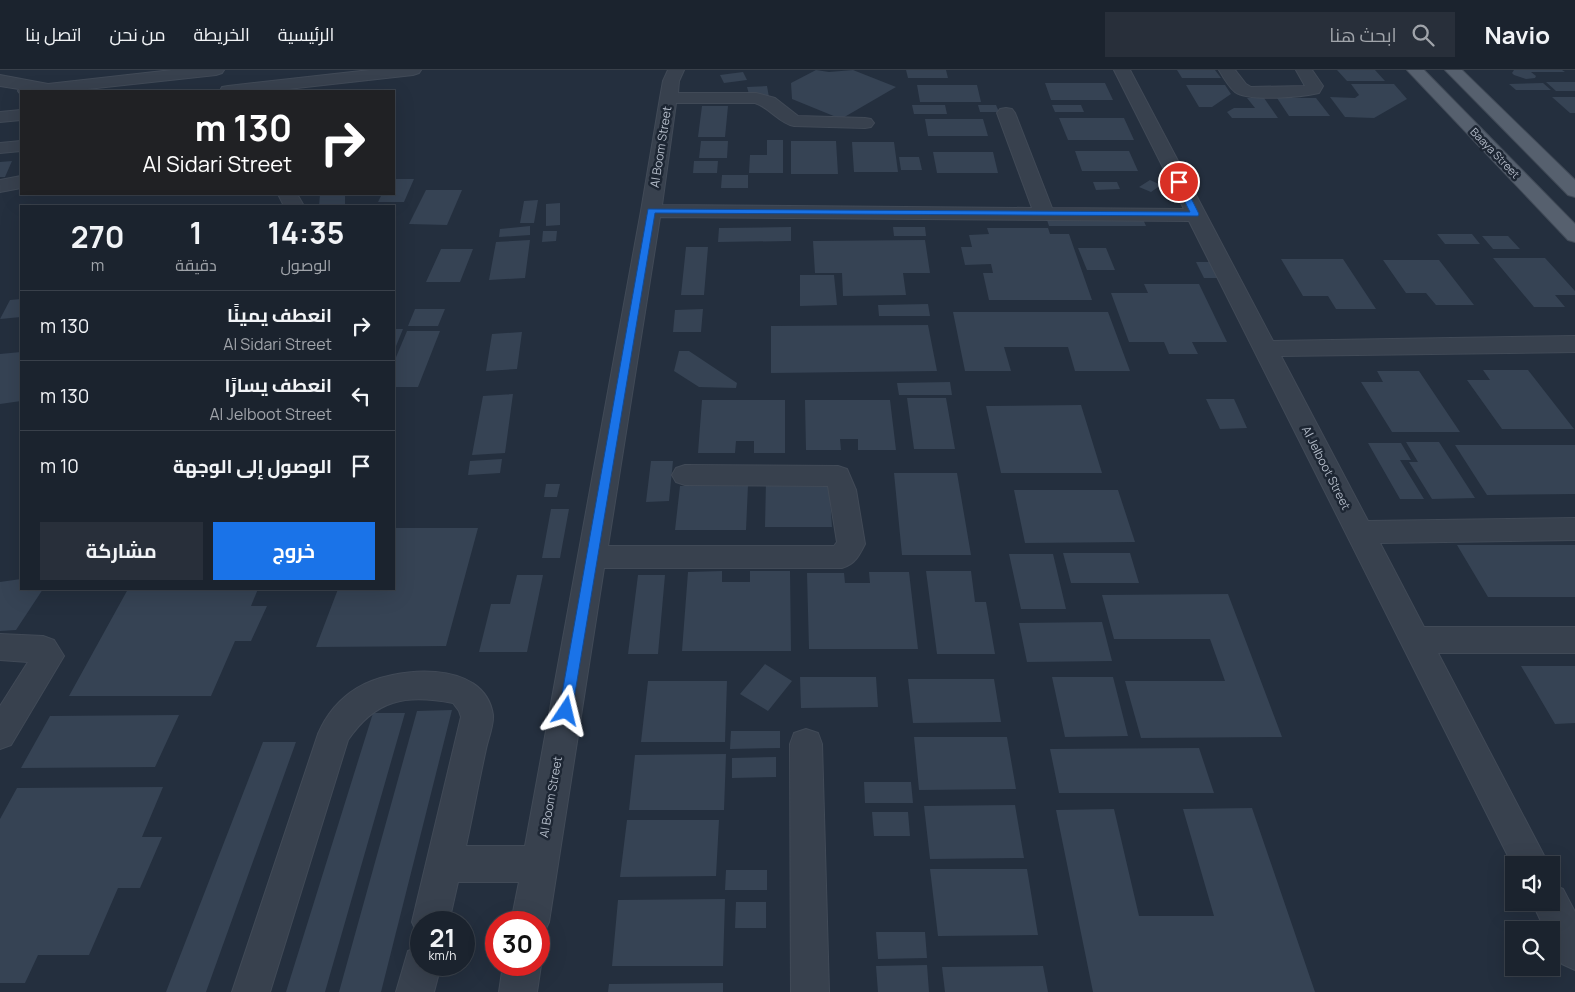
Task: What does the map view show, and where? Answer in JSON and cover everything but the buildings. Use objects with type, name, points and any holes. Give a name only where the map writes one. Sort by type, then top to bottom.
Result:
[{"type":"main road","name":"Baaya Street","points":[[1415,70],[1575,236]]},
{"type":"main road","points":[[1453,70],[1575,191]]},
{"type":"street","points":[[36,90],[216,70]]},
{"type":"street","points":[[237,90],[413,70]]},
{"type":"street","name":"Al Jelboot Street","points":[[1122,70],[1525,856]]},
{"type":"street","points":[[1227,70],[1240,88],[1258,93],[1313,89],[1315,86],[1304,70]]},
{"type":"street","points":[[314,90],[374,75]]},
{"type":"street","points":[[0,80],[21,86],[55,88]]},
{"type":"street","points":[[668,80],[756,98],[768,102],[794,121],[866,123]]},
{"type":"street","name":"Al Boom Street","points":[[532,911],[651,211],[668,80]]},
{"type":"street","points":[[0,94],[20,92]]},
{"type":"street","points":[[1006,112],[1044,213]]},
{"type":"street","points":[[0,117],[20,115]]},
{"type":"street","points":[[0,148],[20,146]]},
{"type":"street","points":[[0,186],[20,182]]},
{"type":"street","points":[[651,211],[1195,214]]},
{"type":"street","points":[[1265,349],[1575,344]]},
{"type":"street","points":[[592,557],[826,558],[842,557],[851,544],[843,490],[838,476],[685,476]]},
{"type":"street","points":[[1359,532],[1575,529]]},
{"type":"street","points":[[1415,640],[1575,640]]},
{"type":"street","points":[[0,647],[44,650],[49,656],[0,734]]},
{"type":"street","points":[[250,992],[334,734],[355,707],[369,698],[396,687],[450,688],[461,692],[470,700],[475,708],[477,718],[433,911]]},
{"type":"street","points":[[806,744],[810,992]]},
{"type":"street","points":[[444,864],[540,864]]},
{"type":"street","points":[[1555,911],[1575,951]]},
{"type":"street","points":[[416,992],[420,976]]},
{"type":"street","points":[[518,992],[520,976]]},
{"type":"route","points":[[566,711],[651,211],[1195,214],[1179,182]]}]
